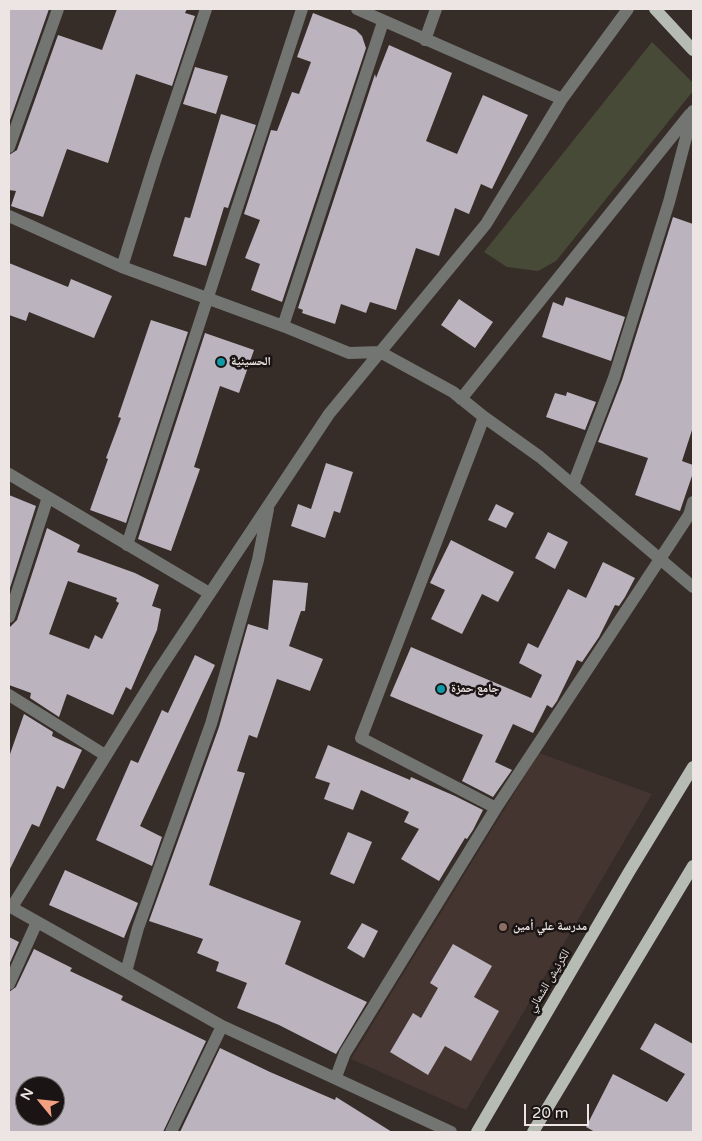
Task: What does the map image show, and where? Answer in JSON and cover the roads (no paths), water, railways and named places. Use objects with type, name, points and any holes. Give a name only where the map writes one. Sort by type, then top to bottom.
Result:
[{"type":"main road","points":[[655,9],[693,50]]},
{"type":"main road","name":"الكرنيش الشمالي","points":[[477,1132],[693,767]]},
{"type":"main road","points":[[533,1132],[693,866]]},
{"type":"street","points":[[9,147],[58,9]]},
{"type":"street","points":[[122,267],[206,9]]},
{"type":"street","points":[[127,545],[302,9]]},
{"type":"street","points":[[357,9],[562,99]]},
{"type":"street","points":[[425,40],[436,9]]},
{"type":"street","points":[[451,1132],[336,1077],[222,1026],[10,906],[209,593],[329,414],[486,224],[562,99],[628,9]]},
{"type":"street","points":[[283,326],[383,22]]},
{"type":"street","points":[[461,399],[693,110]]},
{"type":"street","points":[[573,485],[617,369],[669,202],[693,110]]},
{"type":"street","points":[[9,216],[122,267],[283,326],[349,353],[380,352],[461,399],[540,457],[693,587]]},
{"type":"street","points":[[484,417],[361,738],[496,808]]},
{"type":"street","points":[[9,474],[209,593]]},
{"type":"street","points":[[9,617],[48,497]]},
{"type":"street","points":[[126,972],[138,928],[211,724],[258,560],[270,502]]},
{"type":"street","points":[[336,1077],[345,1053],[496,808],[689,516],[693,502]]},
{"type":"street","points":[[9,695],[105,755]]},
{"type":"street","points":[[9,984],[37,922]]},
{"type":"street","points":[[171,1132],[222,1026]]},
{"type":"place","name":"الحسينية","points":[[221,362]]},
{"type":"place","name":"جامع حمزة","points":[[441,689]]},
{"type":"place","name":"مدرسة علي أمين","points":[[503,927]]}]
